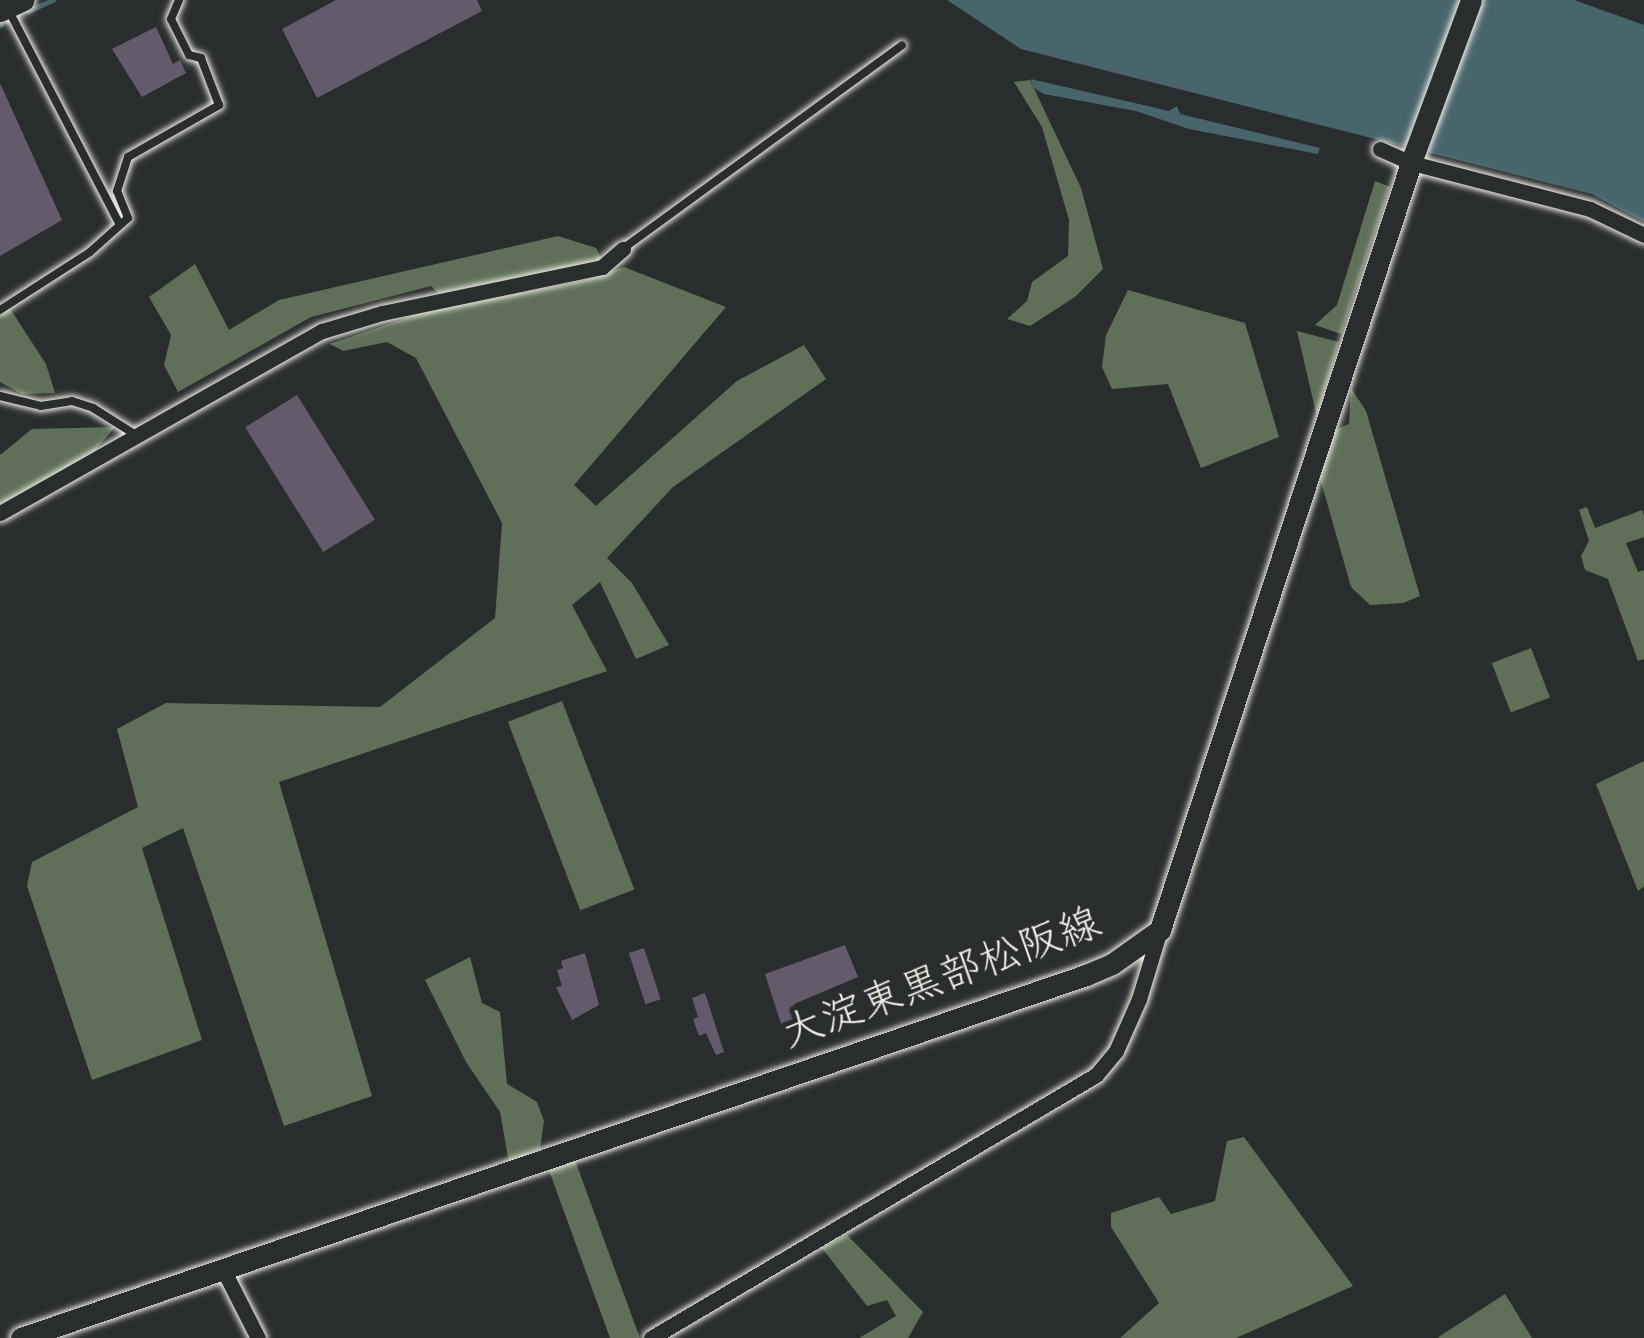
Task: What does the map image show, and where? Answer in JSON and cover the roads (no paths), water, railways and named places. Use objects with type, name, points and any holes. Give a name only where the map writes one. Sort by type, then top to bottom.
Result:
[{"type":"main road","name":"大淀東黒部松阪線","points":[[21,1338],[1086,975],[1112,964],[1160,930],[1412,160],[1471,0]]},
{"type":"street","points":[[1380,149],[1590,209],[1644,236]]},
{"type":"street","points":[[0,513],[322,332],[382,313],[602,267],[623,249]]},
{"type":"street","points":[[652,1338],[1096,1075],[1116,1051],[1139,999],[1160,930]]},
{"type":"street","points":[[224,1270],[258,1338]]},
{"type":"lane","points":[[0,310],[90,252],[128,218],[116,191],[128,157],[219,105],[201,58],[189,55],[171,19],[178,0]]},
{"type":"lane","points":[[10,6],[119,223]]},
{"type":"lane","points":[[623,249],[902,45]]},
{"type":"lane","points":[[0,396],[41,406],[72,401],[93,407],[137,436]]},
{"type":"water","points":[[947,0],[1574,0],[1644,25],[1644,222],[1592,194],[1021,49]]},
{"type":"water","points":[[1031,79],[1169,111],[1177,106],[1180,114],[1320,148],[1318,154],[1189,129],[1136,111],[1044,94],[1032,87]]},
{"type":"waterway","points":[[28,11],[53,0]]}]
